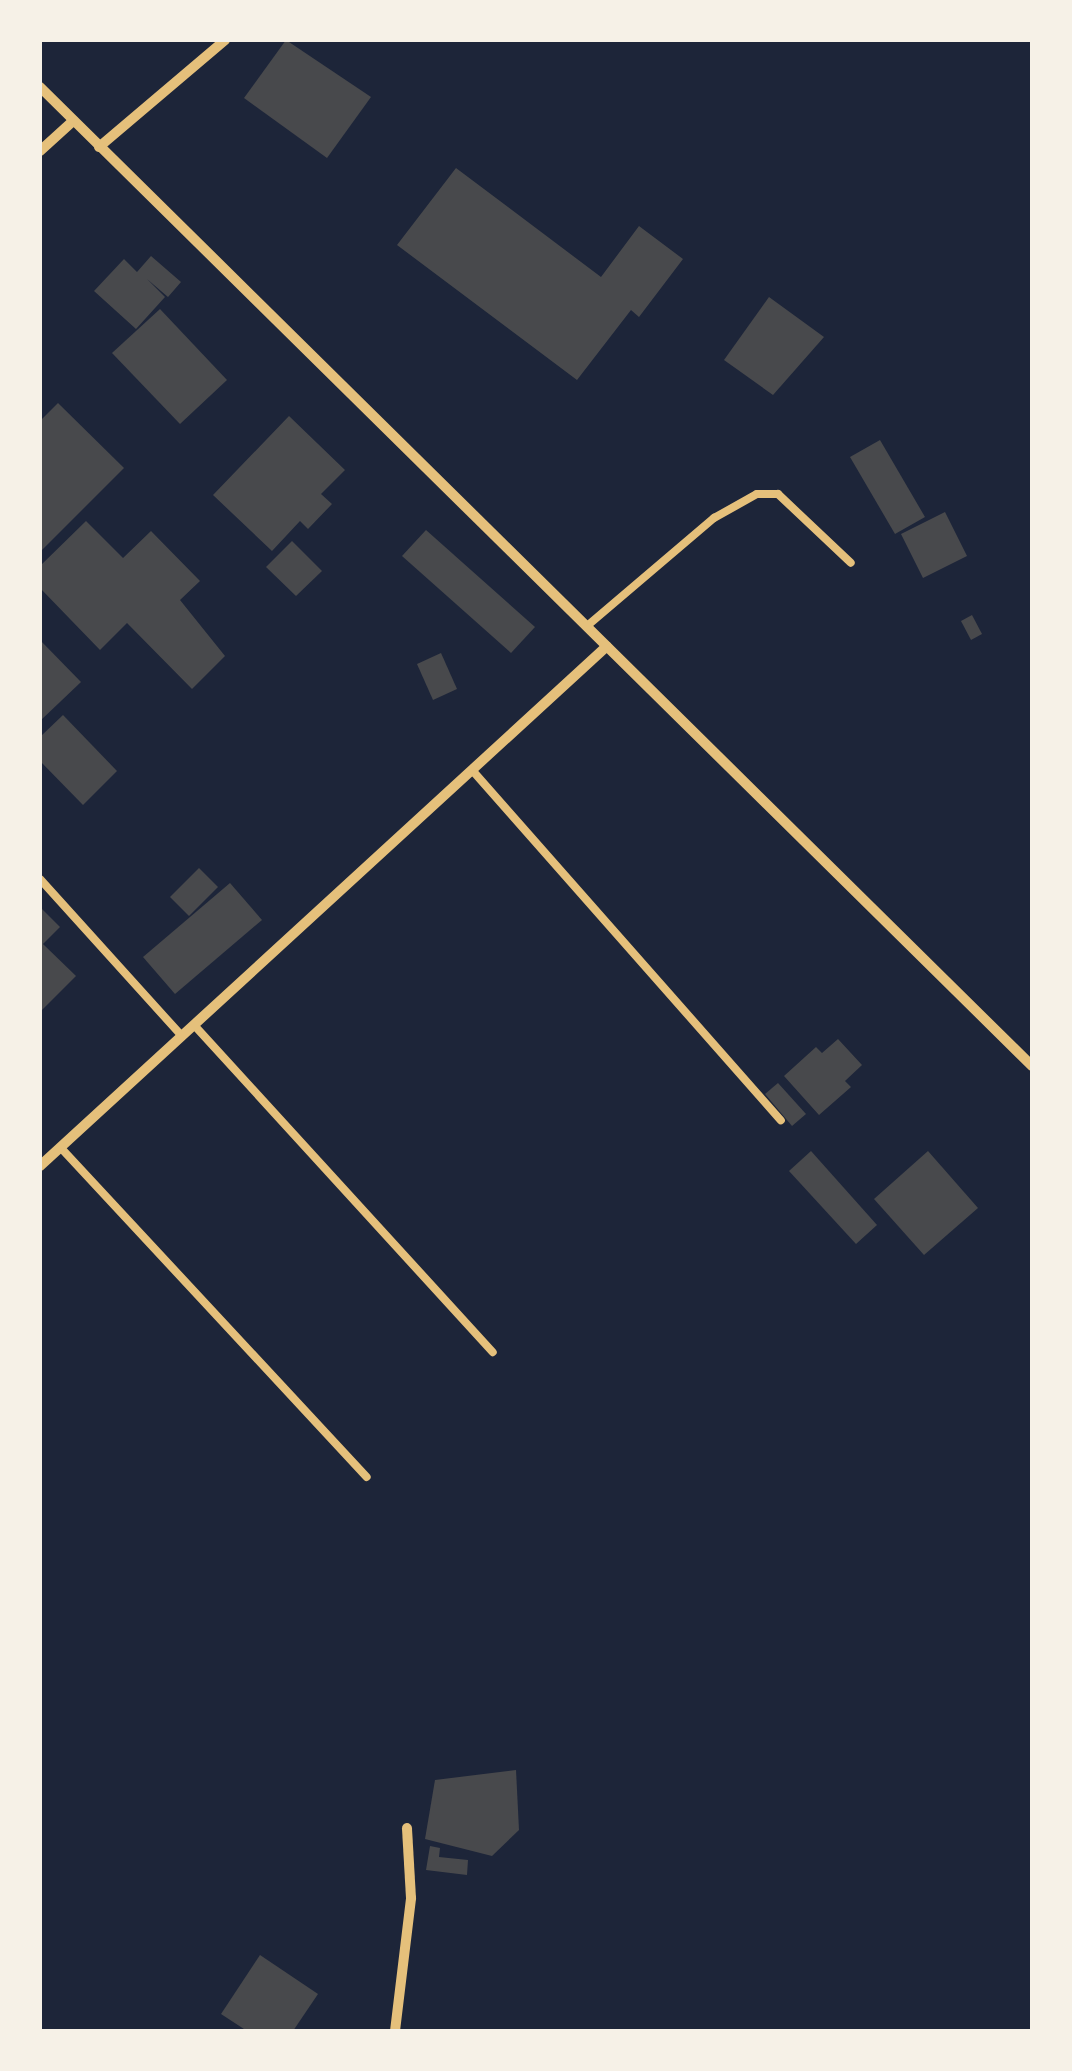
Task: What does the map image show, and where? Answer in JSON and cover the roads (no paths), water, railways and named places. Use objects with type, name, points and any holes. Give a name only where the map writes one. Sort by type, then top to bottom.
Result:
[{"type":"street","points":[[99,147],[226,40]]},
{"type":"street","points":[[40,87],[1032,1066]]},
{"type":"street","points":[[40,151],[73,121]]},
{"type":"street","points":[[40,1166],[607,646]]},
{"type":"street","points":[[395,2031],[412,1898],[408,1828]]},
{"type":"lane","points":[[586,626],[714,518],[757,494],[778,494],[852,563]]},
{"type":"lane","points":[[472,770],[782,1120]]},
{"type":"lane","points":[[40,880],[182,1036]]},
{"type":"lane","points":[[194,1025],[493,1352]]},
{"type":"lane","points":[[61,1148],[367,1477]]}]
